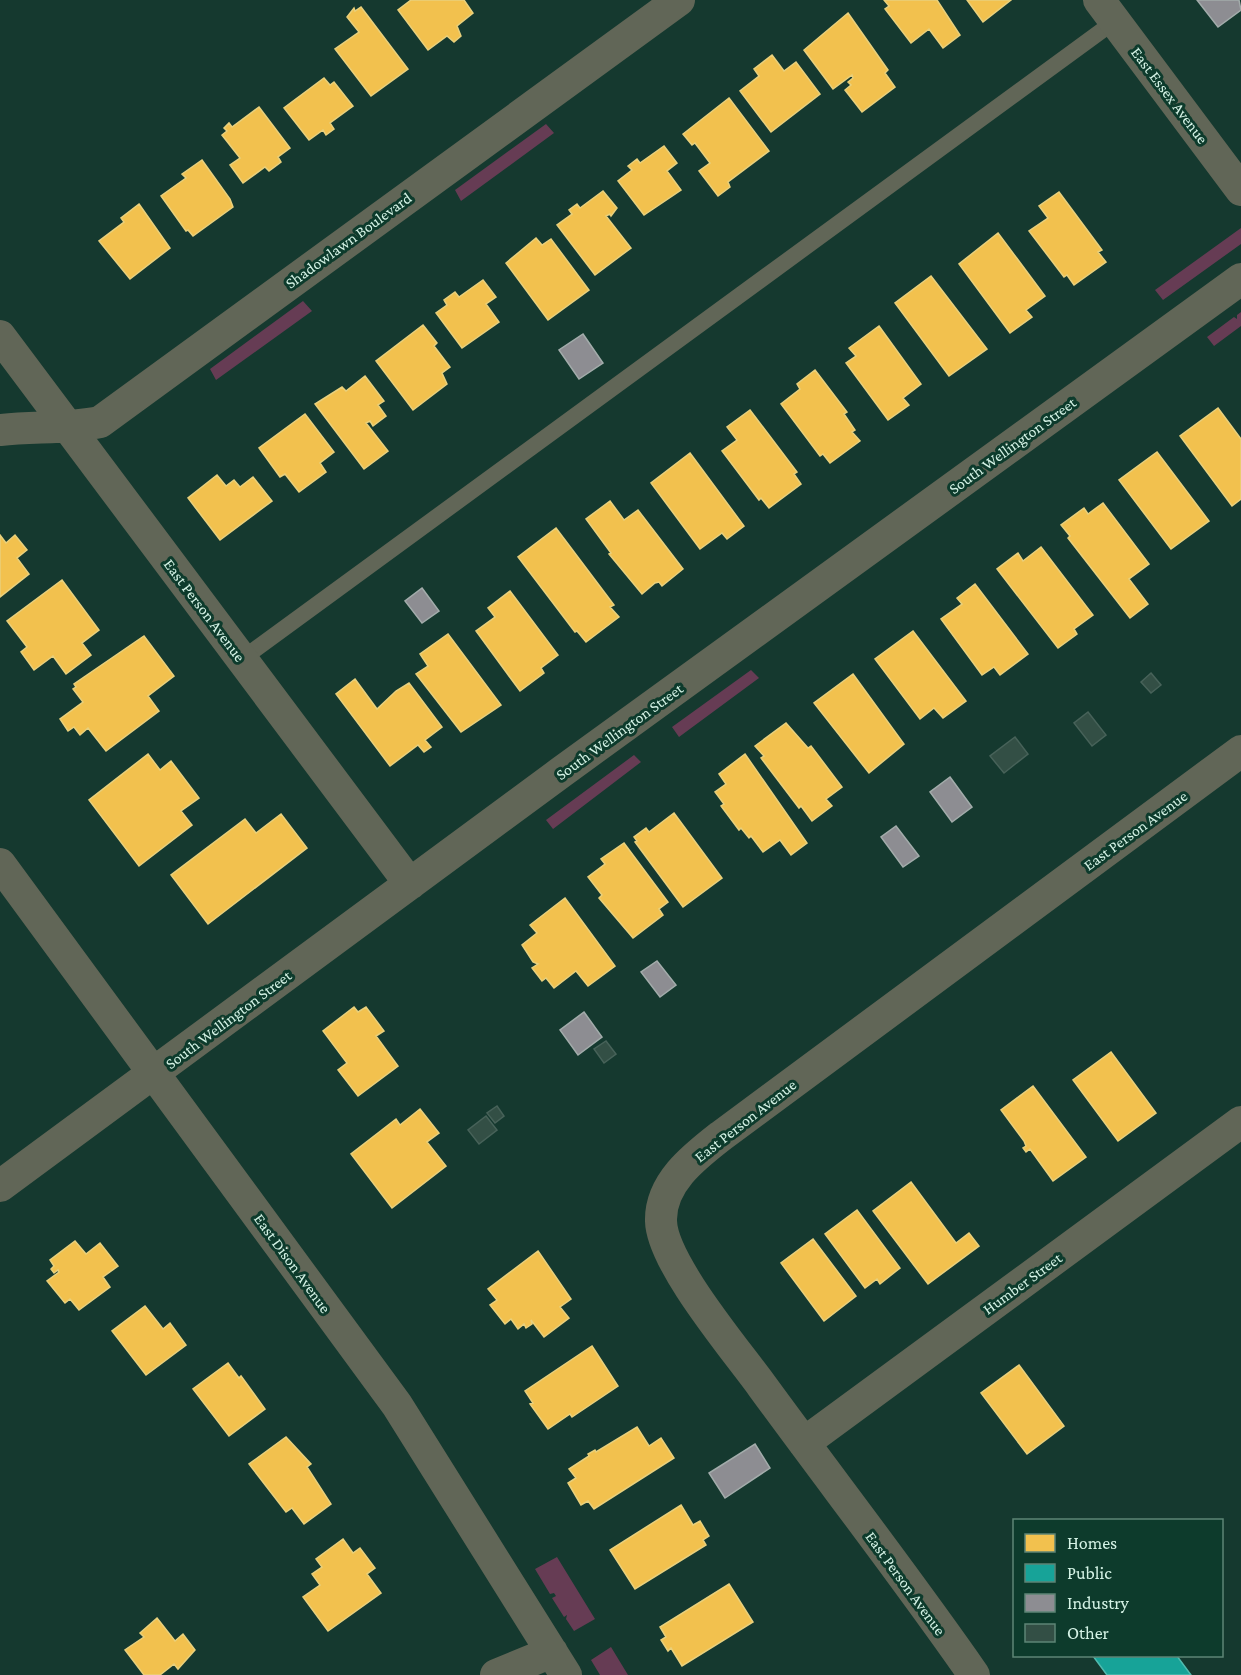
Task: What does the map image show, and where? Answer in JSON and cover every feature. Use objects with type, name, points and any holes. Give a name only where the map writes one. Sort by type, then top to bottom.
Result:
[{"type":"street","name":"Shadowlawn Boulevard","points":[[0,430],[30,426],[70,429],[100,422],[678,0]]},
{"type":"street","name":"East Essex Avenue","points":[[1107,10],[1241,190]]},
{"type":"street","name":"South Wellington Street","points":[[0,1186],[410,884],[1241,279]]},
{"type":"street","name":"East Person Avenue","points":[[0,336],[410,884]]},
{"type":"street","name":"East Person Avenue","points":[[974,1675],[704,1306],[664,1240],[661,1222],[663,1200],[677,1175],[721,1136],[1241,751]]},
{"type":"street","name":"East Dison Avenue","points":[[0,864],[397,1404],[559,1664]]},
{"type":"street","name":"Humber Street","points":[[804,1443],[1241,1122]]},
{"type":"street","points":[[496,1675],[559,1664]]},
{"type":"lane","points":[[242,659],[1107,10]]},
{"type":"shaded area","points":[[546,124],[554,133],[461,201],[455,190]]},
{"type":"shaded area","points":[[1241,228],[1241,244],[1163,300],[1155,290]]},
{"type":"shaded area","points":[[303,301],[312,311],[216,380],[210,369]]},
{"type":"shaded area","points":[[1241,312],[1241,326],[1214,346],[1207,337],[1234,317],[1237,319],[1237,315]]},
{"type":"shaded area","points":[[751,670],[759,678],[679,737],[672,727]]},
{"type":"shaded area","points":[[634,755],[641,762],[553,829],[546,820]]},
{"type":"shaded area","points":[[557,1557],[595,1619],[574,1631],[566,1619],[567,1615],[564,1617],[552,1598],[556,1596],[554,1593],[550,1594],[535,1569]]},
{"type":"shaded area","points":[[611,1647],[628,1675],[600,1675],[591,1660]]},
{"type":"building: Homes","points":[[411,0],[464,0],[473,13],[457,26],[461,36],[454,42],[447,36],[428,50],[398,10]]},
{"type":"building: Homes","points":[[884,0],[937,0],[960,35],[943,48],[929,29],[911,43],[885,9],[889,6]]},
{"type":"building: Homes","points":[[967,0],[1011,0],[983,22]]},
{"type":"building: Homes","points":[[361,7],[408,69],[371,96],[335,49],[359,32],[347,17],[354,8],[355,11]]},
{"type":"building: Homes","points":[[848,13],[888,70],[885,73],[895,87],[862,112],[845,90],[851,85],[848,82],[853,78],[852,75],[833,89],[804,50]]},
{"type":"building: Homes","points":[[772,55],[784,71],[796,62],[820,94],[771,132],[740,91],[759,76],[754,69]]},
{"type":"building: Homes","points":[[324,78],[330,85],[334,82],[353,106],[330,123],[334,129],[326,135],[323,130],[309,140],[284,108]]},
{"type":"building: Homes","points":[[729,98],[769,151],[728,182],[730,187],[718,196],[699,171],[710,163],[695,143],[692,145],[683,134]]},
{"type":"building: Homes","points":[[259,107],[290,148],[278,157],[281,162],[269,171],[265,167],[243,183],[230,165],[240,158],[222,135],[227,131],[224,128],[229,123],[232,127]]},
{"type":"building: Homes","points":[[664,146],[677,163],[667,171],[681,190],[644,215],[618,181],[632,170],[628,166],[637,159],[640,163]]},
{"type":"building: Homes","points":[[202,160],[230,199],[233,207],[193,236],[188,230],[186,231],[161,196],[186,178],[182,174]]},
{"type":"building: Homes","points":[[603,191],[617,208],[611,216],[610,214],[606,216],[631,248],[595,275],[557,225],[572,214],[569,210],[577,204],[580,208]]},
{"type":"building: Homes","points":[[1059,192],[1102,250],[1098,252],[1106,262],[1074,285],[1067,275],[1064,277],[1029,231],[1048,218],[1039,206]]},
{"type":"building: Homes","points":[[139,204],[170,248],[130,279],[99,241],[124,222],[121,218]]},
{"type":"building: Homes","points":[[998,233],[1045,296],[1026,310],[1032,317],[1010,333],[959,264]]},
{"type":"building: Homes","points":[[536,238],[542,245],[551,239],[589,290],[548,320],[506,263]]},
{"type":"building: Homes","points":[[931,276],[987,349],[949,376],[895,303]]},
{"type":"building: Homes","points":[[483,280],[496,297],[486,304],[499,322],[462,348],[436,313],[447,305],[444,300],[455,292],[459,297]]},
{"type":"building: Homes","points":[[423,325],[437,343],[434,346],[450,367],[442,373],[447,384],[413,410],[376,361]]},
{"type":"building: Homes","points":[[879,326],[921,384],[903,398],[909,405],[888,420],[846,363],[856,356],[849,348]]},
{"type":"building: Homes","points":[[815,370],[847,412],[844,414],[855,430],[852,432],[860,441],[830,463],[823,454],[820,456],[781,404],[800,389],[797,384]]},
{"type":"building: Homes","points":[[365,376],[384,401],[378,405],[386,416],[373,426],[370,421],[366,423],[388,451],[364,469],[315,404],[342,387],[346,391]]},
{"type":"building: Homes","points":[[1218,408],[1241,439],[1241,499],[1232,506],[1180,436]]},
{"type":"building: Homes","points":[[750,410],[797,472],[794,474],[801,484],[769,508],[761,498],[759,500],[722,451],[737,440],[727,427]]},
{"type":"building: Homes","points":[[305,414],[334,452],[320,463],[326,472],[299,492],[285,474],[280,477],[259,448]]},
{"type":"building: Homes","points":[[1157,452],[1209,521],[1171,549],[1119,480]]},
{"type":"building: Homes","points":[[690,453],[744,526],[727,539],[722,533],[700,549],[651,483]]},
{"type":"building: Homes","points":[[217,475],[226,486],[234,480],[240,487],[253,477],[272,501],[220,540],[188,498]]},
{"type":"building: Homes","points":[[610,501],[624,520],[638,510],[683,569],[662,586],[659,582],[655,583],[642,594],[609,554],[611,553],[586,519]]},
{"type":"building: Homes","points":[[1103,503],[1149,564],[1129,579],[1148,604],[1130,618],[1068,538],[1070,536],[1061,525],[1084,508],[1088,514]]},
{"type":"building: Homes","points":[[556,528],[614,605],[610,607],[619,617],[586,642],[577,631],[575,632],[518,557]]},
{"type":"building: Homes","points":[[0,535],[6,543],[15,535],[27,550],[17,558],[29,574],[0,597]]},
{"type":"building: Homes","points":[[1041,547],[1093,615],[1074,629],[1077,634],[1058,648],[997,569],[1018,553],[1023,561]]},
{"type":"building: Homes","points":[[62,580],[99,630],[82,643],[91,655],[66,674],[53,656],[34,670],[21,652],[27,647],[7,621]]},
{"type":"building: Homes","points":[[975,584],[1028,654],[1000,675],[994,667],[982,675],[941,619],[962,604],[957,598]]},
{"type":"building: Homes","points":[[510,591],[558,655],[541,668],[544,673],[520,691],[476,631],[495,617],[488,608]]},
{"type":"building: Homes","points":[[913,631],[966,701],[943,718],[934,708],[920,719],[875,659]]},
{"type":"building: Homes","points":[[448,634],[501,705],[461,732],[416,674],[428,666],[420,654]]},
{"type":"building: Homes","points":[[144,636],[174,676],[148,696],[159,711],[106,751],[88,728],[80,735],[74,727],[68,731],[60,719],[83,702],[73,689],[76,687],[74,684]]},
{"type":"building: Homes","points":[[853,674],[904,744],[869,773],[814,703]]},
{"type":"building: Homes","points":[[355,679],[377,709],[396,691],[409,683],[442,727],[425,740],[431,747],[424,752],[418,745],[390,766],[336,694]]},
{"type":"building: Homes","points":[[786,723],[808,748],[811,746],[842,787],[826,799],[832,806],[812,821],[801,806],[799,808],[761,758],[764,756],[755,746]]},
{"type":"building: Homes","points":[[148,754],[160,770],[171,761],[199,798],[181,811],[192,825],[139,866],[89,800]]},
{"type":"building: Homes","points":[[745,754],[807,843],[791,855],[780,840],[763,852],[751,836],[749,838],[741,828],[739,830],[721,806],[724,804],[715,792],[726,784],[719,774]]},
{"type":"building: Homes","points":[[674,813],[722,878],[683,907],[635,842],[637,841],[634,837],[646,828],[649,832]]},
{"type":"building: Homes","points":[[281,814],[307,848],[208,924],[171,875],[245,819],[256,833]]},
{"type":"building: Homes","points":[[624,843],[668,902],[659,909],[663,915],[633,938],[599,898],[602,895],[588,877],[605,864],[601,859]]},
{"type":"building: Homes","points":[[565,898],[615,966],[588,986],[576,971],[554,988],[546,978],[542,981],[532,968],[538,964],[533,962],[522,945],[537,933],[530,925]]},
{"type":"building: Homes","points":[[354,1007],[358,1012],[366,1007],[384,1031],[376,1036],[398,1066],[358,1096],[338,1070],[347,1063],[323,1031]]},
{"type":"building: Homes","points":[[1111,1052],[1156,1113],[1118,1141],[1073,1080]]},
{"type":"building: Homes","points":[[1033,1086],[1086,1157],[1053,1181],[1030,1149],[1026,1152],[1023,1148],[1026,1146],[1024,1141],[1001,1110]]},
{"type":"building: Homes","points":[[420,1109],[439,1133],[427,1142],[446,1166],[392,1208],[351,1154],[396,1119],[400,1125]]},
{"type":"building: Homes","points":[[911,1182],[956,1243],[969,1233],[979,1246],[928,1284],[873,1211]]},
{"type":"building: Homes","points":[[857,1210],[900,1268],[880,1284],[877,1279],[865,1288],[825,1234]]},
{"type":"building: Homes","points":[[813,1239],[856,1296],[824,1321],[781,1263]]},
{"type":"building: Homes","points":[[75,1241],[86,1254],[100,1243],[118,1266],[103,1277],[110,1287],[79,1310],[70,1299],[65,1303],[47,1281],[59,1272],[58,1270],[54,1273],[51,1269],[54,1266],[50,1260]]},
{"type":"building: Homes","points":[[538,1251],[571,1299],[560,1307],[569,1318],[544,1337],[531,1320],[532,1324],[526,1328],[524,1324],[518,1329],[511,1319],[505,1324],[490,1305],[497,1300],[488,1289]]},
{"type":"building: Homes","points":[[145,1306],[163,1329],[170,1323],[186,1345],[146,1375],[112,1331]]},
{"type":"building: Homes","points":[[592,1346],[618,1386],[572,1417],[570,1414],[548,1429],[530,1404],[533,1403],[525,1391]]},
{"type":"building: Homes","points":[[228,1363],[239,1378],[241,1376],[265,1409],[229,1436],[193,1389]]},
{"type":"building: Homes","points":[[1019,1365],[1064,1426],[1027,1454],[981,1393]]},
{"type":"building: Homes","points":[[637,1427],[649,1446],[661,1438],[674,1458],[594,1509],[588,1501],[581,1505],[568,1483],[576,1478],[569,1469],[589,1456],[588,1454],[595,1450],[596,1452]]},
{"type":"building: Homes","points":[[286,1437],[311,1464],[307,1467],[331,1504],[304,1524],[292,1508],[286,1512],[249,1464]]},
{"type":"building: Homes","points":[[681,1505],[693,1525],[700,1521],[709,1536],[703,1540],[706,1545],[635,1589],[610,1550]]},
{"type":"building: Homes","points":[[343,1539],[353,1553],[360,1548],[375,1568],[367,1574],[381,1593],[328,1631],[303,1597],[320,1585],[312,1574],[322,1567],[316,1559]]},
{"type":"building: Homes","points":[[729,1584],[753,1622],[682,1666],[671,1648],[668,1651],[661,1640],[666,1637],[660,1627]]},
{"type":"building: Homes","points":[[157,1618],[175,1641],[183,1634],[195,1650],[178,1669],[174,1664],[160,1675],[144,1675],[125,1650],[144,1637],[140,1633]]},
{"type":"building: Public","points":[[1094,1657],[1178,1657],[1191,1675],[1107,1675]]},
{"type":"building: Industry","points":[[1197,0],[1239,0],[1241,10],[1218,27]]},
{"type":"building: Industry","points":[[583,334],[603,363],[579,379],[559,350]]},
{"type":"building: Industry","points":[[422,588],[439,611],[422,623],[405,601]]},
{"type":"building: Industry","points":[[950,777],[972,807],[952,822],[930,792]]},
{"type":"building: Industry","points":[[896,826],[919,856],[903,867],[881,837]]},
{"type":"building: Industry","points":[[657,961],[676,985],[660,997],[641,972]]},
{"type":"building: Industry","points":[[584,1012],[602,1037],[578,1055],[560,1030]]},
{"type":"building: Industry","points":[[755,1444],[770,1468],[725,1498],[709,1473]]},
{"type":"building: Other","points":[[1151,673],[1161,685],[1151,693],[1141,682]]},
{"type":"building: Other","points":[[1088,712],[1106,735],[1092,746],[1074,723]]},
{"type":"building: Other","points":[[1015,737],[1028,754],[1004,773],[990,756]]},
{"type":"building: Other","points":[[606,1041],[616,1054],[604,1063],[594,1049]]},
{"type":"building: Other","points":[[497,1106],[504,1116],[495,1123],[487,1113]]},
{"type":"building: Other","points":[[486,1116],[497,1130],[479,1144],[468,1130]]}]
